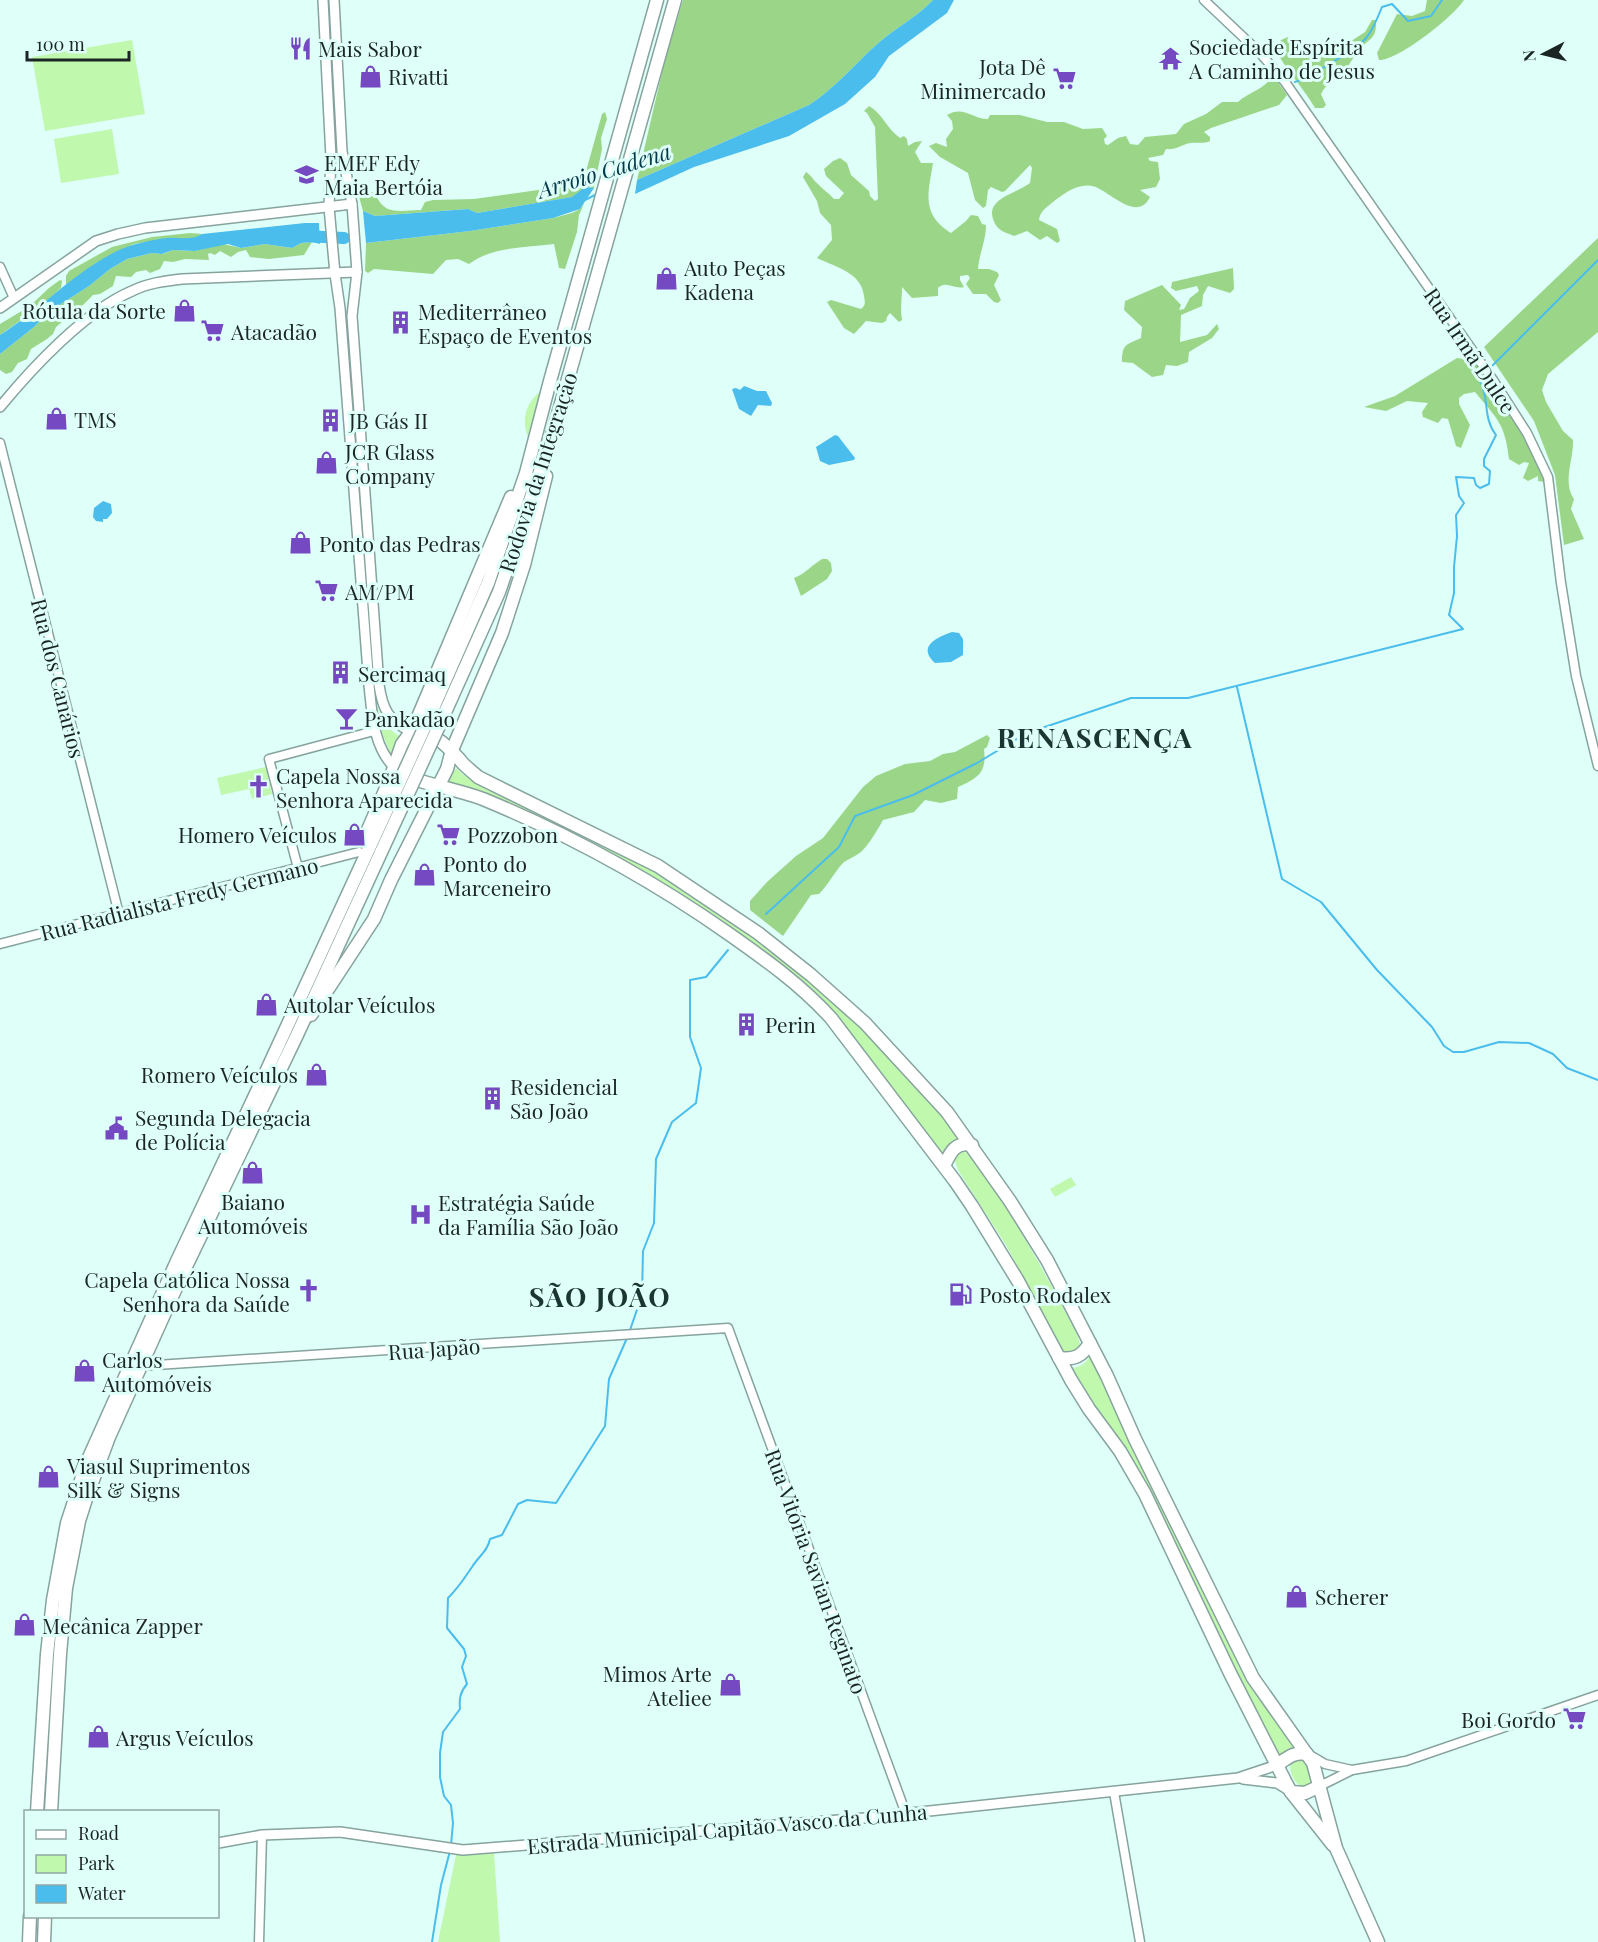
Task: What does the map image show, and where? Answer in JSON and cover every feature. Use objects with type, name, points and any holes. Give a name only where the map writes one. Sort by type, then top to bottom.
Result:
[{"type":"highway","name":"Rodovia da Integração","points":[[432,726],[488,583],[526,474],[657,0]]},
{"type":"highway","name":"Rodovia da Integração","points":[[432,726],[499,592],[549,445],[675,0]]},
{"type":"highway","points":[[297,1035],[327,994],[374,919],[447,769],[452,750],[502,633],[524,565],[549,461],[549,445]]},
{"type":"highway","points":[[281,1040],[291,1005],[359,852],[402,744],[411,732],[514,490],[526,474]]},
{"type":"highway","points":[[37,1810],[47,1654],[53,1600],[64,1535],[75,1496],[131,1360],[400,781],[432,726]]},
{"type":"highway","points":[[51,1810],[60,1654],[71,1559],[86,1499],[109,1437],[234,1162],[297,1035],[411,787],[432,726]]},
{"type":"highway","points":[[411,732],[420,731],[432,736],[452,750],[461,762],[478,777],[658,866],[758,933],[811,975],[865,1023],[947,1112],[1031,1232],[1090,1343],[1253,1678],[1313,1763],[1336,1848],[1378,1942]]},
{"type":"highway","points":[[394,766],[408,777],[481,799],[623,866],[690,907],[776,967],[812,997],[831,1018],[944,1166],[1005,1260],[1089,1409],[1120,1451],[1145,1494],[1230,1673],[1291,1792],[1336,1848]]},
{"type":"highway","points":[[944,1166],[952,1149],[965,1144],[972,1145]]},
{"type":"highway","points":[[1059,1358],[1073,1359],[1081,1356],[1090,1343]]},
{"type":"highway","points":[[1277,1765],[1290,1754],[1297,1752],[1308,1754]]},
{"type":"highway","points":[[1291,1792],[1305,1793],[1320,1786]]},
{"type":"highway","points":[[29,1942],[30,1918]]},
{"type":"highway","points":[[44,1942],[45,1918]]},
{"type":"main road","points":[[323,0],[331,158],[329,210],[340,308],[365,642],[374,731],[387,760],[394,766]]},
{"type":"main road","points":[[334,0],[342,151],[353,208],[357,272],[352,316],[379,685],[382,706],[388,715],[411,732]]},
{"type":"main road","points":[[0,308],[96,241],[106,237],[145,228],[353,208]]},
{"type":"main road","points":[[0,407],[50,351],[101,310],[132,291],[154,283],[182,279],[357,272]]},
{"type":"main road","name":"Estrada Municipal Capitão Vasco da Cunha","points":[[1238,1779],[1277,1765]]},
{"type":"main road","name":"Estrada Municipal Capitão Vasco da Cunha","points":[[219,1843],[262,1835],[340,1832],[463,1850],[906,1814],[1238,1779],[1277,1783],[1291,1792]]},
{"type":"street","name":"Rua Irmã Dulce","points":[[1204,0],[1260,52],[1285,82],[1493,380],[1527,433],[1548,477],[1561,583],[1576,675],[1598,765]]},
{"type":"street","points":[[0,267],[14,298]]},
{"type":"street","name":"Rua dos Canários","points":[[0,443],[119,914]]},
{"type":"street","points":[[298,868],[268,759],[374,731]]},
{"type":"street","name":"Rua Radialista Fredy Germano","points":[[0,944],[359,852]]},
{"type":"street","name":"Rua Japão","points":[[141,1366],[728,1328]]},
{"type":"street","name":"Rua Vitória Savian Reginato","points":[[728,1328],[906,1814]]},
{"type":"street","points":[[1320,1786],[1353,1770],[1406,1761],[1598,1695]]},
{"type":"street","points":[[1308,1754],[1325,1764],[1353,1770]]},
{"type":"street","points":[[1114,1792],[1140,1942]]},
{"type":"street","points":[[259,1942],[262,1835]]},
{"type":"green space","points":[[683,0],[933,0],[882,40],[835,85],[809,105],[637,180],[666,55]]},
{"type":"green space","points":[[1427,0],[1464,0],[1449,16],[1412,46],[1379,60],[1377,53],[1397,14],[1412,16],[1425,11]]},
{"type":"green space","points":[[1372,20],[1376,20],[1373,36],[1358,51],[1344,71],[1323,90],[1321,94],[1326,105],[1323,108],[1315,108],[1275,49],[1281,40],[1288,37],[1293,41],[1295,48],[1311,55],[1336,51],[1365,32]]},
{"type":"green space","points":[[132,40],[145,114],[45,131],[32,57]]},
{"type":"green space","points":[[1273,75],[1287,95],[1279,105],[1211,128],[1204,132],[1210,137],[1210,141],[1166,149],[1163,155],[1148,158],[1150,161],[1158,162],[1160,179],[1156,187],[1140,190],[1150,197],[1144,204],[1138,207],[1130,206],[1099,188],[1087,185],[1071,190],[1057,199],[1044,210],[1039,220],[1057,229],[1060,241],[1057,243],[1047,236],[1040,240],[1027,231],[1014,236],[999,229],[993,219],[992,212],[998,201],[1030,183],[1032,168],[1030,165],[1005,191],[991,187],[988,190],[986,206],[983,208],[975,200],[968,173],[940,157],[929,146],[936,143],[947,147],[946,139],[953,129],[952,121],[947,115],[958,111],[988,119],[990,115],[1020,115],[1047,122],[1064,122],[1083,129],[1102,128],[1107,136],[1104,139],[1105,144],[1108,145],[1126,136],[1130,144],[1138,145],[1145,137],[1176,134],[1184,124],[1206,114],[1222,102],[1238,102],[1266,84]]},
{"type":"green space","points":[[869,106],[878,113],[895,134],[907,139],[908,146],[922,141],[915,152],[921,163],[933,163],[929,184],[929,202],[931,211],[941,226],[951,233],[971,215],[978,216],[982,224],[986,225],[978,269],[989,269],[999,275],[994,285],[1001,300],[998,303],[986,294],[973,294],[966,284],[970,278],[968,275],[960,276],[964,287],[941,286],[938,288],[938,296],[912,298],[902,287],[902,320],[899,322],[890,313],[886,321],[882,323],[866,321],[854,334],[844,328],[827,302],[831,300],[861,309],[865,304],[862,288],[847,272],[817,258],[832,240],[831,225],[820,213],[817,201],[803,177],[806,172],[834,199],[839,199],[844,193],[826,176],[824,169],[840,158],[847,163],[851,175],[869,191],[870,196],[875,201],[878,199],[875,127],[864,111]]},
{"type":"green space","points":[[605,112],[607,119],[601,138],[602,149],[594,188],[585,187],[573,197],[477,213],[468,209],[375,216],[363,211],[358,193],[375,192],[378,200],[388,209],[406,211],[421,210],[425,202],[433,200],[474,199],[574,185],[585,175],[602,114]]},
{"type":"green space","points":[[112,129],[119,174],[61,183],[54,139]]},
{"type":"green space","points":[[584,204],[565,269],[559,268],[554,244],[499,251],[478,258],[469,264],[458,259],[446,260],[433,274],[374,269],[368,273],[365,271],[366,243],[470,231],[553,218],[572,213]]},
{"type":"green space","points":[[202,234],[194,239],[165,239],[134,244],[96,263],[66,285],[66,276],[69,271],[112,247],[152,237]]},
{"type":"green space","points":[[1598,238],[1598,332],[1548,374],[1542,390],[1546,402],[1563,431],[1573,440],[1569,478],[1574,499],[1571,509],[1584,539],[1564,545],[1555,475],[1534,421],[1484,347]]},
{"type":"green space","points":[[312,242],[304,255],[269,259],[250,257],[246,250],[231,257],[220,251],[215,255],[208,254],[209,260],[164,261],[160,269],[150,273],[146,270],[136,272],[131,277],[116,276],[113,286],[100,294],[93,295],[83,305],[68,311],[69,316],[56,327],[53,334],[31,349],[27,359],[18,363],[12,372],[6,374],[0,370],[0,354],[50,311],[127,259],[152,253],[163,254],[173,250],[195,251],[223,244],[241,248],[265,244],[292,248],[301,243]]},
{"type":"green space","points":[[1233,268],[1234,289],[1230,293],[1208,286],[1203,295],[1202,306],[1181,315],[1180,342],[1207,335],[1217,324],[1219,329],[1212,338],[1189,352],[1188,362],[1177,366],[1166,365],[1163,375],[1152,377],[1133,363],[1122,362],[1124,348],[1141,338],[1142,327],[1124,310],[1125,301],[1162,285],[1181,305],[1179,310],[1184,309],[1190,298],[1199,291],[1197,286],[1176,291],[1171,288],[1172,282]]},
{"type":"green space","points":[[60,280],[62,281],[61,288],[42,305],[0,335],[0,324],[30,306]]},
{"type":"green space","points":[[1467,349],[1520,430],[1538,464],[1544,482],[1538,481],[1538,476],[1528,481],[1523,478],[1529,463],[1524,462],[1519,465],[1509,459],[1505,437],[1499,422],[1475,392],[1464,394],[1459,398],[1459,404],[1470,425],[1461,448],[1456,446],[1448,419],[1442,418],[1438,423],[1423,417],[1422,412],[1428,403],[1407,401],[1386,411],[1364,407],[1395,396],[1457,358],[1463,359]]},
{"type":"green space","points":[[541,391],[528,437],[525,424],[526,412],[532,400]]},
{"type":"green space","points":[[822,559],[827,559],[831,563],[832,571],[827,579],[801,596],[794,578]]},
{"type":"green space","points":[[375,698],[383,720],[399,736],[391,754],[379,726]]},
{"type":"green space","points":[[987,735],[990,738],[984,749],[984,764],[980,774],[958,787],[957,799],[941,803],[925,800],[914,812],[883,820],[865,848],[842,864],[819,894],[811,895],[783,936],[750,910],[750,901],[767,882],[796,856],[823,838],[863,787],[876,776],[905,764],[930,761],[943,754],[955,752]]},
{"type":"green space","points":[[266,767],[272,794],[252,799],[249,789],[221,795],[217,778]]},
{"type":"green space","points":[[456,768],[489,791],[590,838],[672,881],[771,949],[856,1021],[962,1140],[949,1144],[943,1156],[845,1030],[721,922],[487,797],[447,782]]},
{"type":"green space","points":[[959,1151],[968,1153],[995,1190],[1019,1229],[1074,1329],[1079,1340],[1080,1351],[1069,1355],[1063,1352],[1006,1245],[958,1170],[954,1159],[955,1154]]},
{"type":"green space","points":[[1071,1177],[1076,1185],[1055,1197],[1050,1189]]},
{"type":"green space","points":[[1090,1356],[1255,1689],[1294,1748],[1287,1749],[1279,1758],[1148,1489],[1070,1368],[1082,1365]]},
{"type":"green space","points":[[1301,1759],[1309,1768],[1312,1783],[1310,1787],[1300,1786],[1292,1775],[1290,1764],[1293,1760]]},
{"type":"green space","points":[[494,1853],[500,1942],[438,1942],[456,1855]]},
{"type":"water","name":"Arroio Cadena","points":[[933,0],[954,0],[947,13],[889,56],[875,77],[845,104],[789,136],[694,167],[635,194],[637,180],[809,105],[835,85],[882,40]]},
{"type":"water","name":"Arroio Cadena","points":[[585,187],[594,188],[580,209],[553,218],[470,231],[366,243],[363,211],[375,216],[468,209],[477,213],[572,197]]},
{"type":"water","points":[[319,223],[320,244],[301,243],[292,248],[265,244],[241,248],[228,244],[195,251],[173,250],[162,254],[152,253],[127,259],[50,311],[0,354],[0,335],[71,280],[117,251],[161,239],[189,238],[202,234]]},
{"type":"water","points":[[744,386],[757,391],[766,391],[772,403],[771,406],[758,405],[751,416],[739,409],[732,389],[740,390]]},
{"type":"water","points":[[835,435],[855,458],[854,460],[829,465],[820,461],[816,447]]},
{"type":"water","points":[[103,501],[111,504],[112,513],[107,519],[103,519],[103,522],[96,521],[93,517],[94,508]]},
{"type":"water","points":[[952,632],[959,633],[963,639],[963,655],[951,662],[935,663],[930,657],[928,647],[935,640]]},
{"type":"waterway","points":[[1295,82],[1333,62],[1362,42],[1367,37],[1382,7],[1392,4],[1408,21],[1431,16],[1442,0]]},
{"type":"waterway","name":"Arroio Cadena","points":[[585,200],[599,193]]},
{"type":"waterway","name":"Arroio Cadena","points":[[304,236],[344,238]]},
{"type":"waterway","name":"Arroio Cadena","points":[[344,238],[352,237]]},
{"type":"waterway","points":[[1492,366],[1598,260]]},
{"type":"waterway","points":[[766,914],[839,847],[855,816],[913,795],[977,763],[1027,733],[1131,698],[1188,698],[1463,629],[1449,615],[1454,593],[1456,515],[1464,503],[1459,496],[1456,477],[1474,478],[1476,485],[1480,488],[1489,484],[1490,471],[1484,466],[1484,459],[1496,435],[1489,421],[1479,379]]},
{"type":"waterway","points":[[1237,687],[1282,879],[1321,902],[1377,970],[1432,1027],[1444,1046],[1453,1052],[1464,1052],[1499,1042],[1529,1043],[1553,1054],[1567,1068],[1598,1080]]},
{"type":"waterway","points":[[629,1333],[642,1295],[643,1251],[654,1223],[656,1159],[672,1122],[696,1103],[701,1068],[690,1037],[690,980],[706,977],[728,950]]},
{"type":"waterway","points":[[451,1845],[453,1823],[451,1805],[444,1796],[440,1777],[440,1753],[443,1732],[460,1709],[461,1696],[467,1684],[462,1667],[466,1656],[464,1649],[447,1628],[448,1598],[485,1550],[490,1539],[502,1535],[518,1504],[527,1500],[556,1503],[605,1426],[609,1379],[627,1338]]},
{"type":"waterway","points":[[432,1942],[441,1885],[450,1851]]},
{"type":"place","name":"Mais Sabor","points":[[300,48]]},
{"type":"place","name":"Sociedade Espírita A Caminho de Jesus","points":[[1171,58]]},
{"type":"place","name":"Rivatti","points":[[370,76]]},
{"type":"place","name":"Jota Dê Minimercado","points":[[1064,78]]},
{"type":"place","name":"EMEF Edy Maia Bertóia","points":[[306,174]]},
{"type":"place","name":"Auto Peças Kadena","points":[[666,279]]},
{"type":"place","name":"Rótula da Sorte","points":[[184,310]]},
{"type":"place","name":"Mediterrâneo Espaço de Eventos","points":[[400,323]]},
{"type":"place","name":"Atacadão","points":[[213,331]]},
{"type":"place","name":"TMS","points":[[56,419]]},
{"type":"place","name":"JB Gás II","points":[[331,420]]},
{"type":"place","name":"JCR Glass Company","points":[[327,463]]},
{"type":"place","name":"Ponto das Pedras","points":[[301,543]]},
{"type":"place","name":"AM/PM","points":[[327,591]]},
{"type":"place","name":"Sercimaq","points":[[340,673]]},
{"type":"place","name":"Pankadão","points":[[346,718]]},
{"type":"place","name":"Capela Nossa Senhora Aparecida","points":[[258,787]]},
{"type":"place","name":"Homero Veículos","points":[[355,834]]},
{"type":"place","name":"Pozzobon","points":[[449,834]]},
{"type":"place","name":"Ponto do Marceneiro","points":[[425,875]]},
{"type":"place","name":"Autolar Veículos","points":[[266,1004]]},
{"type":"place","name":"Perin","points":[[747,1024]]},
{"type":"place","name":"Romero Veículos","points":[[316,1074]]},
{"type":"place","name":"Residencial São João","points":[[492,1098]]},
{"type":"place","name":"Segunda Delegacia de Polícia","points":[[117,1129]]},
{"type":"place","name":"Baiano Automóveis","points":[[253,1173]]},
{"type":"place","name":"Estratégia Saúde da Família São João","points":[[420,1214]]},
{"type":"place","name":"Capela Católica Nossa Senhora da Saúde","points":[[308,1291]]},
{"type":"place","name":"Posto Rodalex","points":[[961,1294]]},
{"type":"place","name":"Carlos Automóveis","points":[[84,1371]]},
{"type":"place","name":"Viasul Suprimentos Silk & Signs","points":[[49,1477]]},
{"type":"place","name":"Scherer","points":[[1297,1596]]},
{"type":"place","name":"Mecânica Zapper","points":[[24,1625]]},
{"type":"place","name":"Mimos Arte Ateliee","points":[[730,1685]]},
{"type":"place","name":"Boi Gordo","points":[[1574,1719]]},
{"type":"place","name":"Argus Veículos","points":[[98,1737]]},
{"type":"district","name":"RENASCENÇA","points":[[1095,737]]},
{"type":"district","name":"SÃO JOÃO","points":[[600,1296]]}]
